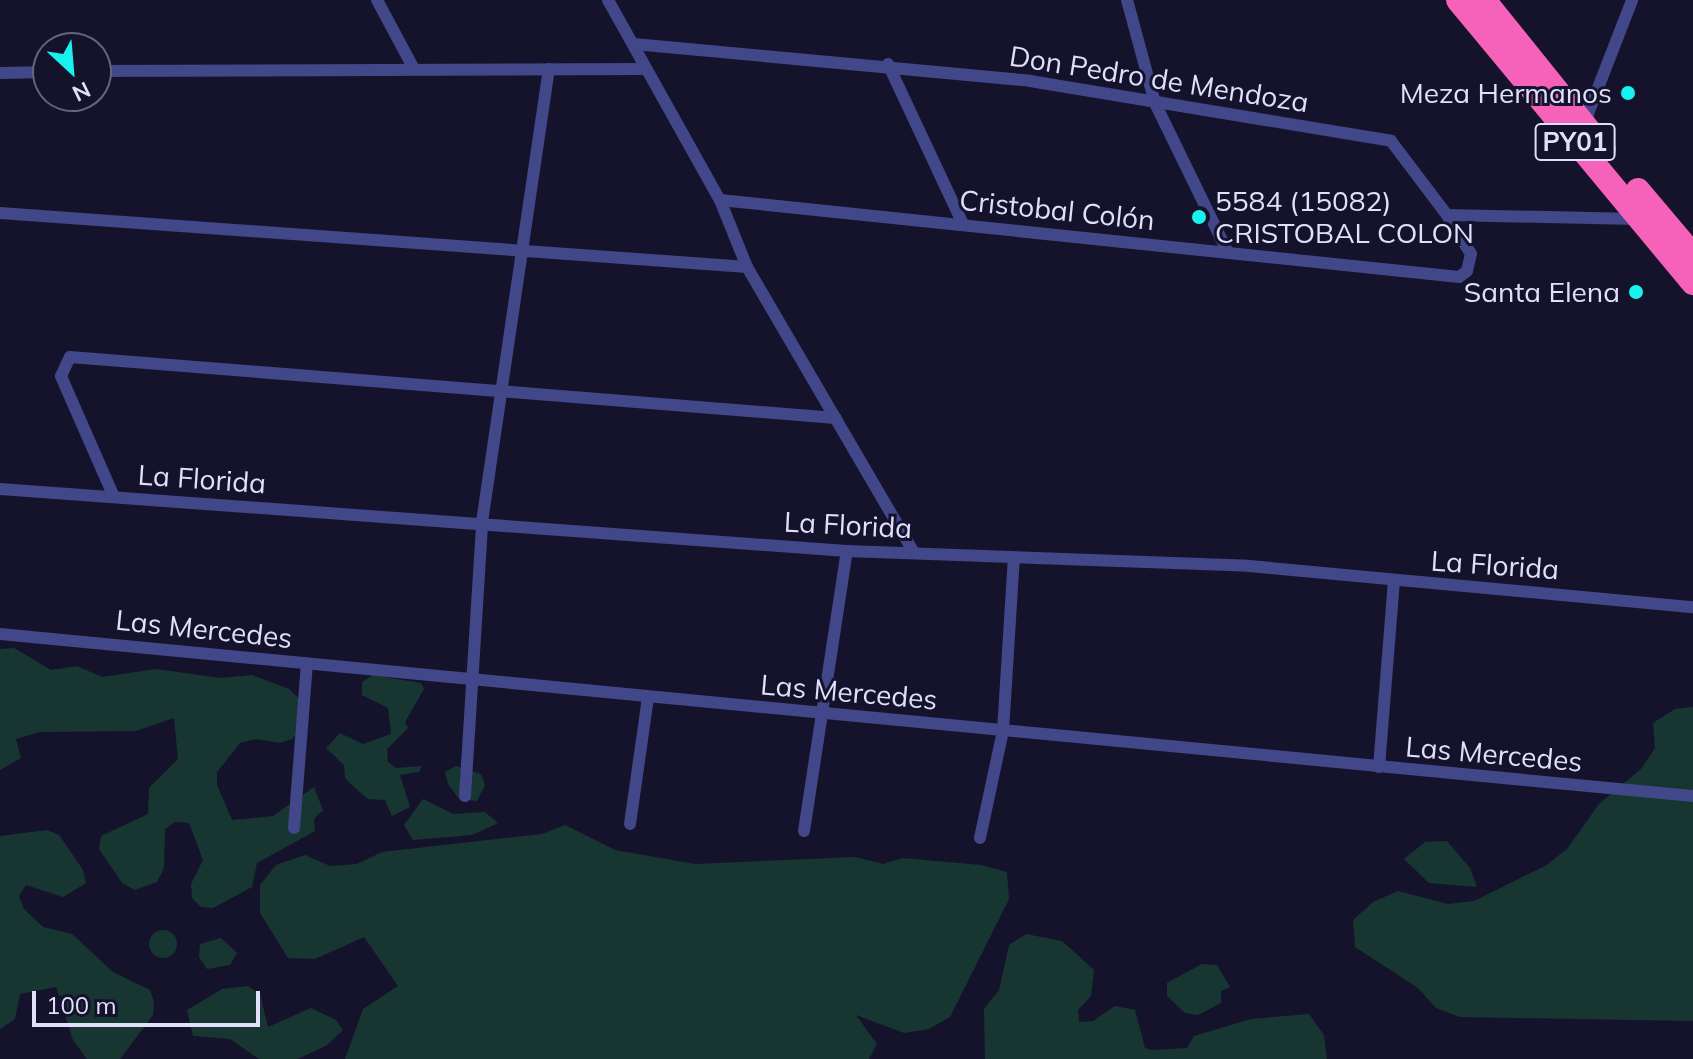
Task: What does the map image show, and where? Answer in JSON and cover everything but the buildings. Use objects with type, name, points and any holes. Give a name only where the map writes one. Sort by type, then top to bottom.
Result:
[{"type":"highway","name":"PY01","points":[[1458,0],[1693,283]]},
{"type":"highway","name":"PY01","points":[[1484,0],[1583,125],[1693,255]]},
{"type":"street","points":[[377,0],[413,67]]},
{"type":"street","points":[[608,0],[634,44],[643,69],[720,200],[747,267],[914,553]]},
{"type":"street","points":[[1127,0],[1155,103],[1228,253]]},
{"type":"street","points":[[1583,125],[1632,0]]},
{"type":"street","name":"Don Pedro de Mendoza","points":[[634,44],[888,64],[1391,141],[1447,215]]},
{"type":"street","points":[[888,64],[963,224]]},
{"type":"street","points":[[112,71],[413,67],[643,69]]},
{"type":"street","points":[[465,796],[475,680],[482,522],[549,69]]},
{"type":"street","points":[[0,73],[32,72]]},
{"type":"street","name":"Cristobal Colón","points":[[720,200],[1459,277],[1467,271],[1471,254],[1447,215]]},
{"type":"street","points":[[0,213],[747,267]]},
{"type":"street","points":[[1447,215],[1640,219]]},
{"type":"street","points":[[114,497],[61,376],[70,357],[836,418]]},
{"type":"street","name":"La Florida","points":[[0,489],[847,551],[1249,566],[1394,582],[1693,607]]},
{"type":"street","points":[[804,831],[825,714],[847,551]]},
{"type":"street","points":[[980,838],[1003,731],[1014,558]]},
{"type":"street","points":[[1379,767],[1394,582]]},
{"type":"street","name":"Las Mercedes","points":[[0,634],[1693,796]]},
{"type":"street","points":[[294,828],[307,664]]},
{"type":"street","points":[[630,824],[648,697]]},
{"type":"green space","points":[[14,648],[51,670],[77,666],[102,677],[156,669],[221,678],[252,675],[289,689],[309,708],[309,721],[292,739],[280,743],[255,739],[240,743],[217,772],[217,785],[232,820],[273,816],[314,787],[323,810],[314,819],[315,831],[257,863],[252,887],[213,908],[201,907],[192,898],[191,884],[203,860],[189,823],[175,822],[165,829],[164,868],[157,882],[135,890],[122,883],[99,849],[101,836],[148,814],[149,788],[178,759],[174,718],[136,731],[40,732],[16,739],[21,758],[0,770],[0,649]]},
{"type":"green space","points":[[373,675],[421,683],[424,689],[405,722],[408,728],[387,749],[388,762],[396,768],[422,766],[419,772],[400,775],[410,807],[392,816],[385,800],[368,799],[345,778],[344,765],[326,748],[340,733],[363,744],[391,734],[388,708],[362,695],[362,682]]},
{"type":"green space","points":[[1693,707],[1693,1021],[1460,1017],[1436,1008],[1418,988],[1355,947],[1353,920],[1373,902],[1398,891],[1448,904],[1474,901],[1545,866],[1567,849],[1599,804],[1641,769],[1655,748],[1653,723],[1675,709]]},
{"type":"green space","points":[[456,766],[481,774],[485,785],[477,801],[459,799],[448,784],[445,772]]},
{"type":"green space","points":[[423,799],[453,814],[485,812],[498,823],[472,835],[413,840],[404,825]]},
{"type":"green space","points":[[565,825],[615,850],[695,864],[855,857],[883,864],[903,858],[981,865],[1007,872],[1009,899],[950,1017],[929,1029],[904,1033],[856,1015],[877,1044],[869,1059],[345,1059],[363,1009],[398,986],[364,937],[315,959],[288,958],[260,913],[260,885],[276,865],[305,855],[330,866],[357,864],[382,852],[542,834]]},
{"type":"green space","points":[[47,830],[59,835],[83,870],[86,883],[63,897],[26,885],[19,896],[24,909],[43,927],[72,934],[113,972],[150,990],[154,1002],[153,1015],[120,1059],[87,1059],[73,1040],[56,987],[20,994],[15,1019],[0,1029],[0,836]]},
{"type":"green space","points":[[1447,841],[1470,868],[1477,887],[1429,883],[1404,859],[1425,842]]},
{"type":"green space","points":[[163,930],[173,934],[177,944],[173,954],[163,958],[153,954],[149,944],[153,934]]},
{"type":"green space","points":[[1026,934],[1062,941],[1094,970],[1091,996],[1078,1010],[1079,1022],[1093,1021],[1115,1006],[1135,1010],[1145,1048],[1152,1050],[1187,1048],[1194,1036],[1251,1019],[1309,1014],[1324,1035],[1327,1059],[985,1059],[984,1009],[999,990],[1009,945]]},
{"type":"green space","points":[[221,938],[237,953],[230,965],[207,969],[199,957],[200,944]]},
{"type":"green space","points":[[1202,964],[1217,965],[1230,987],[1221,991],[1221,1003],[1198,1015],[1185,1013],[1167,996],[1167,983]]},
{"type":"green space","points":[[248,986],[260,994],[268,1027],[311,1008],[336,1020],[343,1030],[327,1045],[298,1059],[259,1059],[230,1039],[193,1036],[187,1010],[222,989]]},
{"type":"place","name":"Meza Hermanos","points":[[1628,93]]},
{"type":"place","name":"5584 (15082) CRISTOBAL COLON","points":[[1199,217]]},
{"type":"place","name":"Santa Elena","points":[[1636,292]]}]
